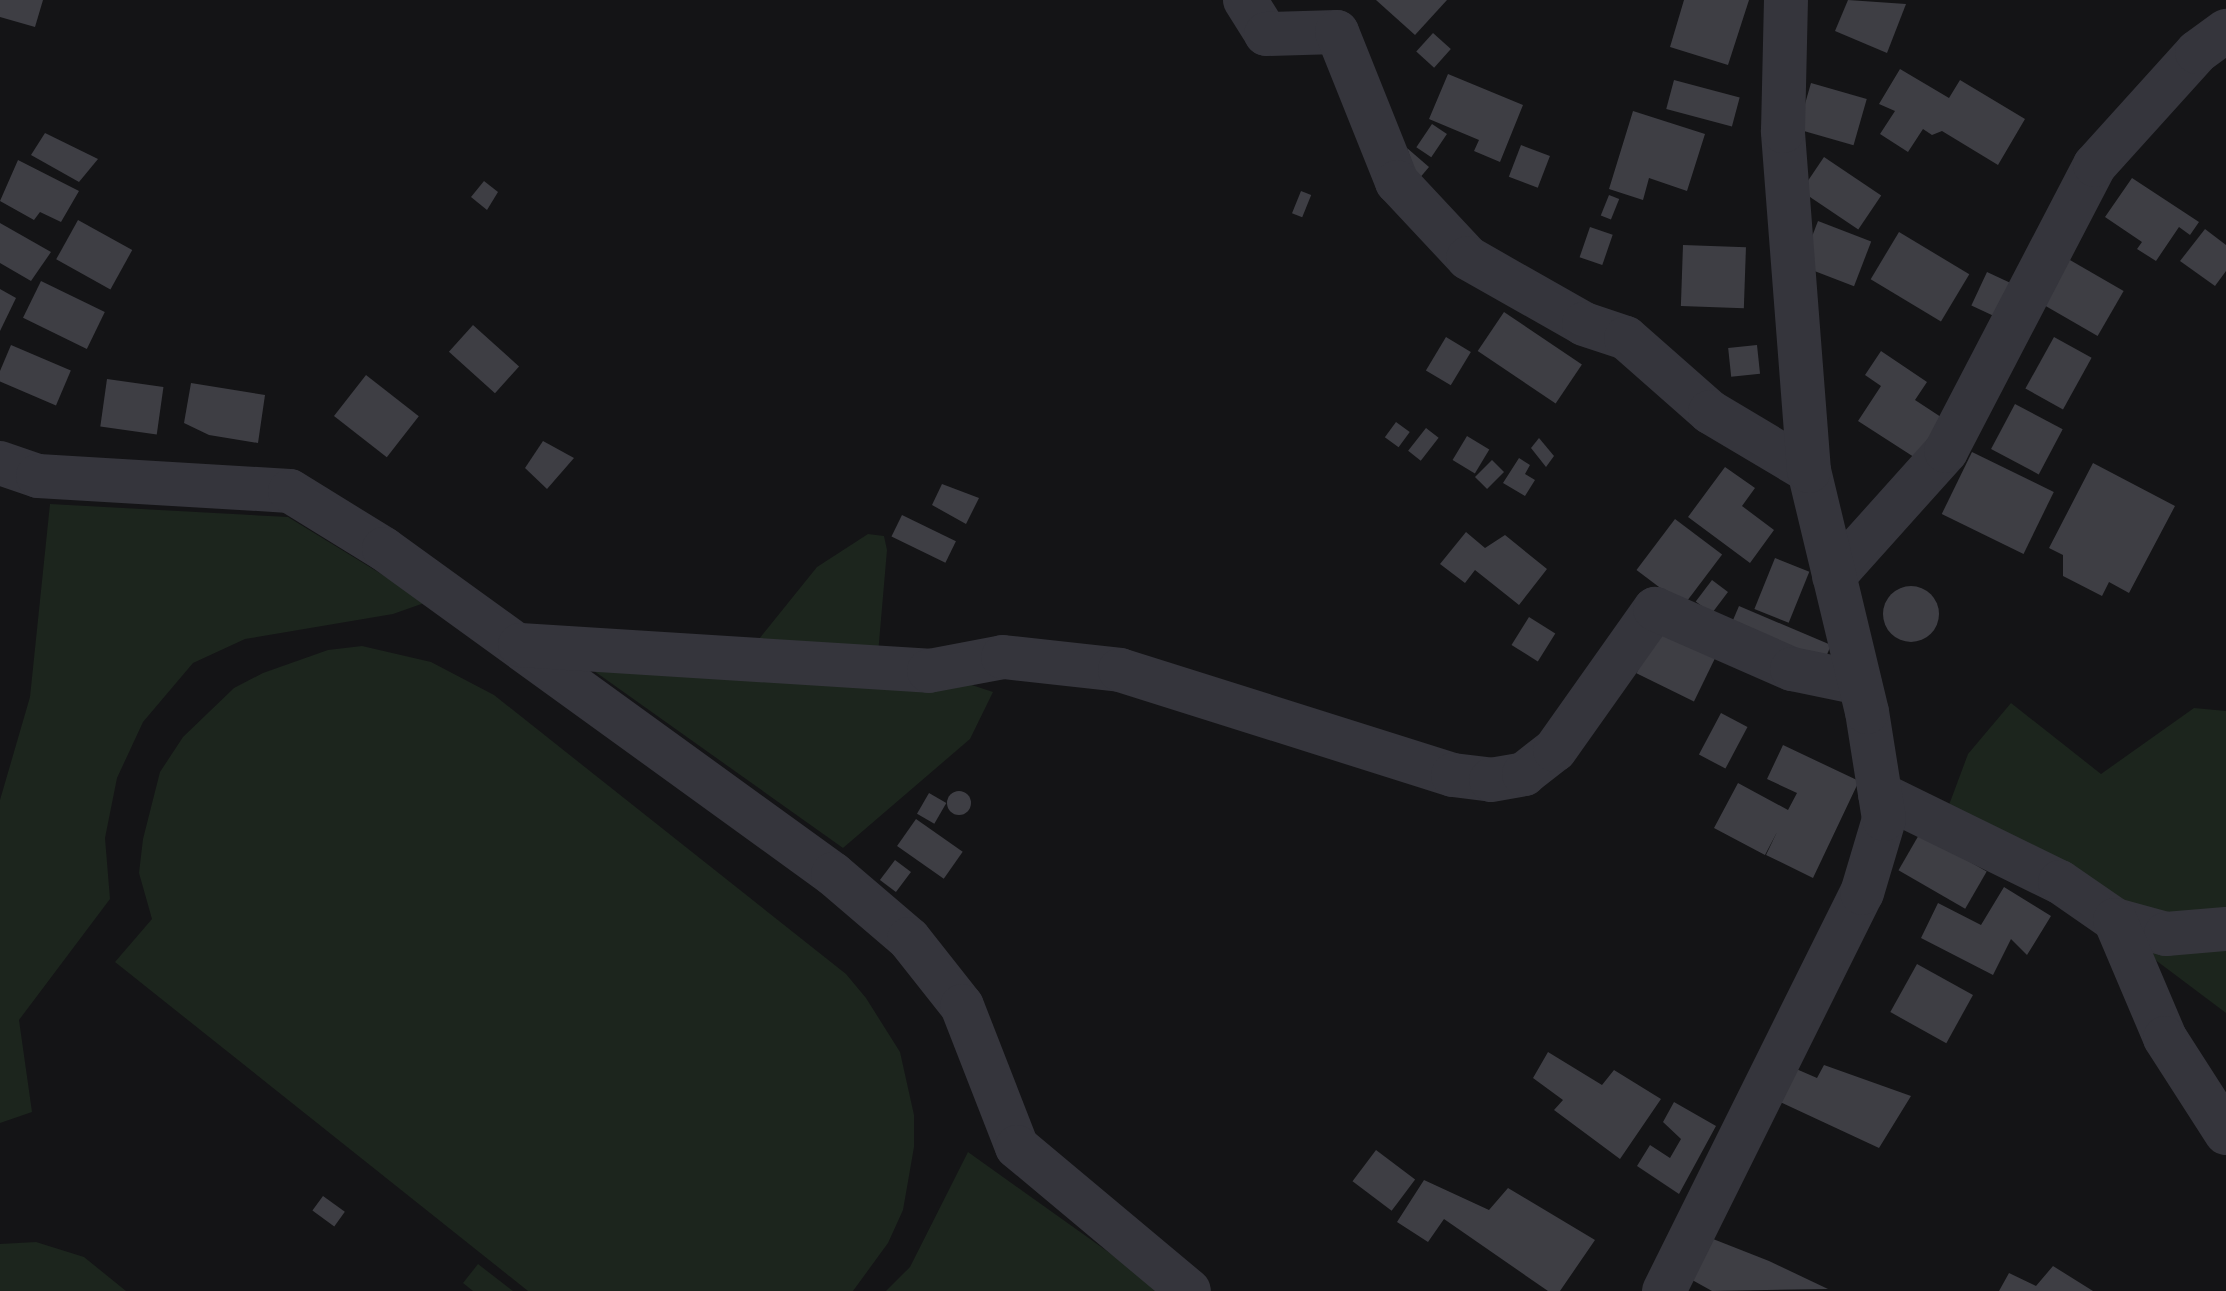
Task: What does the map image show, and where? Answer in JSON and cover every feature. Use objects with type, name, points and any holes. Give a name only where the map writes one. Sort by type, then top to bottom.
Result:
[{"type":"street","points":[[1245,0],[1266,34],[1337,32],[1397,182],[1468,258],[1584,324],[1626,338],[1710,412],[1809,471]]},
{"type":"street","points":[[1664,1291],[1862,893],[1884,819],[1860,683],[1809,471],[1783,131],[1786,0]]},
{"type":"street","points":[[1834,576],[1946,451],[2095,165],[2197,52],[2226,31]]},
{"type":"street","points":[[0,463],[38,476],[290,491],[520,645],[833,874],[909,939],[962,1006],[1017,1147],[1189,1291]]},
{"type":"street","points":[[520,645],[913,670],[1003,657],[1120,670],[1453,775],[1491,780],[1524,774],[1555,750],[1655,609],[1792,669],[1860,683]]},
{"type":"street","points":[[1880,794],[2060,882],[2115,920],[2166,934],[2226,929]]},
{"type":"street","points":[[2115,920],[2165,1038],[2226,1133]]},
{"type":"shaded area","points":[[50,504],[288,517],[427,602],[393,614],[245,639],[193,663],[143,722],[117,778],[105,838],[110,899],[19,1020],[32,1112],[0,1123],[0,800],[30,697]]},
{"type":"shaded area","points":[[868,534],[884,536],[887,550],[878,654],[993,692],[970,739],[843,848],[580,661],[734,670],[817,567]]},
{"type":"shaded area","points":[[362,646],[431,662],[494,695],[846,974],[866,998],[900,1052],[914,1115],[914,1147],[903,1210],[888,1243],[853,1291],[528,1291],[115,962],[152,919],[139,873],[143,839],[160,772],[183,737],[234,688],[263,673],[328,650]]},
{"type":"shaded area","points":[[2011,703],[2101,774],[2194,708],[2226,711],[2226,1013],[1949,805],[1968,754]]},
{"type":"shaded area","points":[[968,1152],[1163,1291],[886,1291],[910,1267]]},
{"type":"shaded area","points":[[36,1242],[84,1257],[126,1291],[0,1291],[0,1244]]},
{"type":"shaded area","points":[[478,1264],[513,1291],[473,1291],[463,1283]]},
{"type":"building","points":[[0,0],[43,0],[35,27],[0,17]]},
{"type":"building","points":[[1376,0],[1447,0],[1415,35]]},
{"type":"building","points":[[1684,0],[1749,0],[1728,65],[1670,47]]},
{"type":"building","points":[[1848,0],[1906,4],[1887,53],[1835,31]]},
{"type":"building","points":[[1433,33],[1451,49],[1434,68],[1416,52]]},
{"type":"building","points":[[1900,69],[1949,98],[1960,80],[2025,119],[1998,165],[1942,131],[1932,135],[1923,129],[1908,152],[1880,134],[1895,111],[1879,104]]},
{"type":"building","points":[[1448,74],[1523,105],[1500,162],[1474,151],[1479,140],[1429,119]]},
{"type":"building","points":[[1674,80],[1740,98],[1732,127],[1666,109]]},
{"type":"building","points":[[1811,83],[1867,99],[1854,145],[1798,129]]},
{"type":"building","points":[[1633,111],[1705,134],[1687,191],[1649,178],[1643,200],[1609,189]]},
{"type":"building","points":[[1432,124],[1447,134],[1431,157],[1416,147]]},
{"type":"building","points":[[45,133],[98,159],[79,182],[31,155]]},
{"type":"building","points":[[1521,145],[1550,156],[1538,188],[1509,177]]},
{"type":"building","points":[[1407,148],[1429,167],[1418,180]]},
{"type":"building","points":[[1824,157],[1881,196],[1858,230],[1801,191]]},
{"type":"building","points":[[18,160],[79,191],[61,222],[40,212],[34,220],[0,201]]},
{"type":"building","points":[[2132,178],[2199,222],[2190,235],[2179,227],[2156,261],[2137,249],[2142,242],[2105,217]]},
{"type":"building","points":[[484,181],[498,192],[487,210],[471,197]]},
{"type":"building","points":[[1301,191],[1311,195],[1302,217],[1292,213]]},
{"type":"building","points":[[1609,195],[1619,199],[1611,220],[1601,215]]},
{"type":"building","points":[[78,220],[132,250],[110,289],[56,259]]},
{"type":"building","points":[[1818,221],[1871,241],[1854,286],[1801,266]]},
{"type":"building","points":[[0,223],[51,252],[31,281],[0,263]]},
{"type":"building","points":[[1590,227],[1613,235],[1602,265],[1580,257]]},
{"type":"building","points":[[2205,229],[2226,245],[2226,271],[2215,286],[2180,261]]},
{"type":"building","points":[[1899,232],[1969,274],[1941,321],[1871,279]]},
{"type":"building","points":[[1683,245],[1746,247],[1744,308],[1681,306]]},
{"type":"building","points":[[2063,256],[2124,291],[2098,336],[2037,301]]},
{"type":"building","points":[[1987,272],[2013,284],[1998,318],[1971,306]]},
{"type":"building","points":[[41,281],[105,312],[87,349],[23,318]]},
{"type":"building","points":[[0,289],[16,298],[0,331]]},
{"type":"building","points":[[1504,312],[1582,365],[1556,404],[1478,351]]},
{"type":"building","points":[[473,325],[519,366],[495,393],[449,352]]},
{"type":"building","points":[[1446,337],[1471,352],[1451,385],[1426,370]]},
{"type":"building","points":[[2054,337],[2092,358],[2063,409],[2025,389]]},
{"type":"building","points":[[11,345],[71,370],[56,405],[0,382],[0,371]]},
{"type":"building","points":[[1757,345],[1760,374],[1731,377],[1728,348]]},
{"type":"building","points":[[1881,351],[1927,382],[1915,400],[1944,419],[1917,459],[1858,421],[1881,386],[1865,375]]},
{"type":"building","points":[[366,375],[419,416],[387,457],[334,416]]},
{"type":"building","points":[[107,379],[163,387],[157,434],[100,427]]},
{"type":"building","points":[[191,383],[265,395],[258,443],[209,435],[184,423]]},
{"type":"building","points":[[2015,404],[2063,429],[2039,474],[1991,449]]},
{"type":"building","points":[[1396,422],[1410,432],[1399,447],[1385,437]]},
{"type":"building","points":[[1426,428],[1439,438],[1421,461],[1408,451]]},
{"type":"building","points":[[1467,436],[1489,449],[1475,473],[1453,460]]},
{"type":"building","points":[[1539,438],[1554,456],[1546,467],[1531,448]]},
{"type":"building","points":[[543,441],[574,458],[547,489],[525,468]]},
{"type":"building","points":[[1972,452],[2054,492],[2024,554],[1942,514]]},
{"type":"building","points":[[1519,458],[1530,465],[1525,474],[1535,480],[1525,496],[1503,483]]},
{"type":"building","points":[[1492,460],[1504,472],[1487,489],[1475,477]]},
{"type":"building","points":[[2093,463],[2175,506],[2129,593],[2109,582],[2102,596],[2063,576],[2063,555],[2049,548]]},
{"type":"building","points":[[1725,467],[1755,488],[1742,506],[1774,530],[1750,563],[1688,517]]},
{"type":"building","points":[[942,484],[979,498],[966,524],[932,505]]},
{"type":"building","points":[[902,515],[956,541],[945,563],[891,537]]},
{"type":"building","points":[[1675,519],[1722,555],[1684,606],[1636,570]]},
{"type":"building","points":[[1466,532],[1485,548],[1505,535],[1547,569],[1519,605],[1475,570],[1465,583],[1440,564]]},
{"type":"building","points":[[1775,558],[1809,572],[1789,623],[1754,609]]},
{"type":"building","points":[[1712,580],[1728,592],[1712,614],[1696,602]]},
{"type":"building","points":[[1911,586],[1931,594],[1939,614],[1931,634],[1911,642],[1891,634],[1883,614],[1891,594]]},
{"type":"building","points":[[1739,606],[1831,645],[1820,671],[1728,632]]},
{"type":"building","points":[[1529,617],[1555,633],[1538,661],[1512,645]]},
{"type":"building","points":[[1661,623],[1719,651],[1694,701],[1636,673]]},
{"type":"building","points":[[1721,713],[1747,727],[1725,769],[1699,754]]},
{"type":"building","points":[[1783,745],[1859,781],[1813,878],[1766,855],[1777,832],[1765,855],[1714,828],[1738,783],[1788,810],[1797,793],[1767,779]]},
{"type":"building","points":[[959,791],[968,794],[971,803],[968,812],[959,815],[950,812],[947,803],[950,794]]},
{"type":"building","points":[[929,793],[946,803],[934,824],[917,814]]},
{"type":"building","points":[[916,819],[963,852],[944,879],[897,846]]},
{"type":"building","points":[[1920,833],[1987,871],[1965,909],[1898,870]]},
{"type":"building","points":[[895,860],[911,872],[896,892],[880,880]]},
{"type":"building","points":[[2004,887],[2051,916],[2027,955],[2011,939],[1993,975],[1921,938],[1938,903],[1981,925]]},
{"type":"building","points":[[1917,964],[1973,995],[1946,1043],[1890,1012]]},
{"type":"building","points":[[1548,1052],[1602,1085],[1614,1070],[1661,1099],[1620,1159],[1554,1110],[1563,1100],[1533,1078]]},
{"type":"building","points":[[1824,1065],[1911,1096],[1879,1148],[1778,1101],[1794,1068],[1817,1078]]},
{"type":"building","points":[[1674,1102],[1716,1126],[1679,1194],[1637,1166],[1650,1145],[1670,1158],[1681,1139],[1663,1122]]},
{"type":"building","points":[[1376,1150],[1415,1179],[1392,1211],[1353,1181]]},
{"type":"building","points":[[1424,1180],[1489,1210],[1508,1188],[1595,1240],[1560,1291],[1548,1291],[1444,1219],[1428,1242],[1397,1222]]},
{"type":"building","points":[[323,1196],[345,1212],[334,1226],[312,1211]]},
{"type":"building","points":[[1708,1237],[1828,1289],[1712,1291],[1685,1276]]},
{"type":"building","points":[[2053,1266],[2093,1291],[1999,1291],[2009,1273],[2036,1286]]}]
